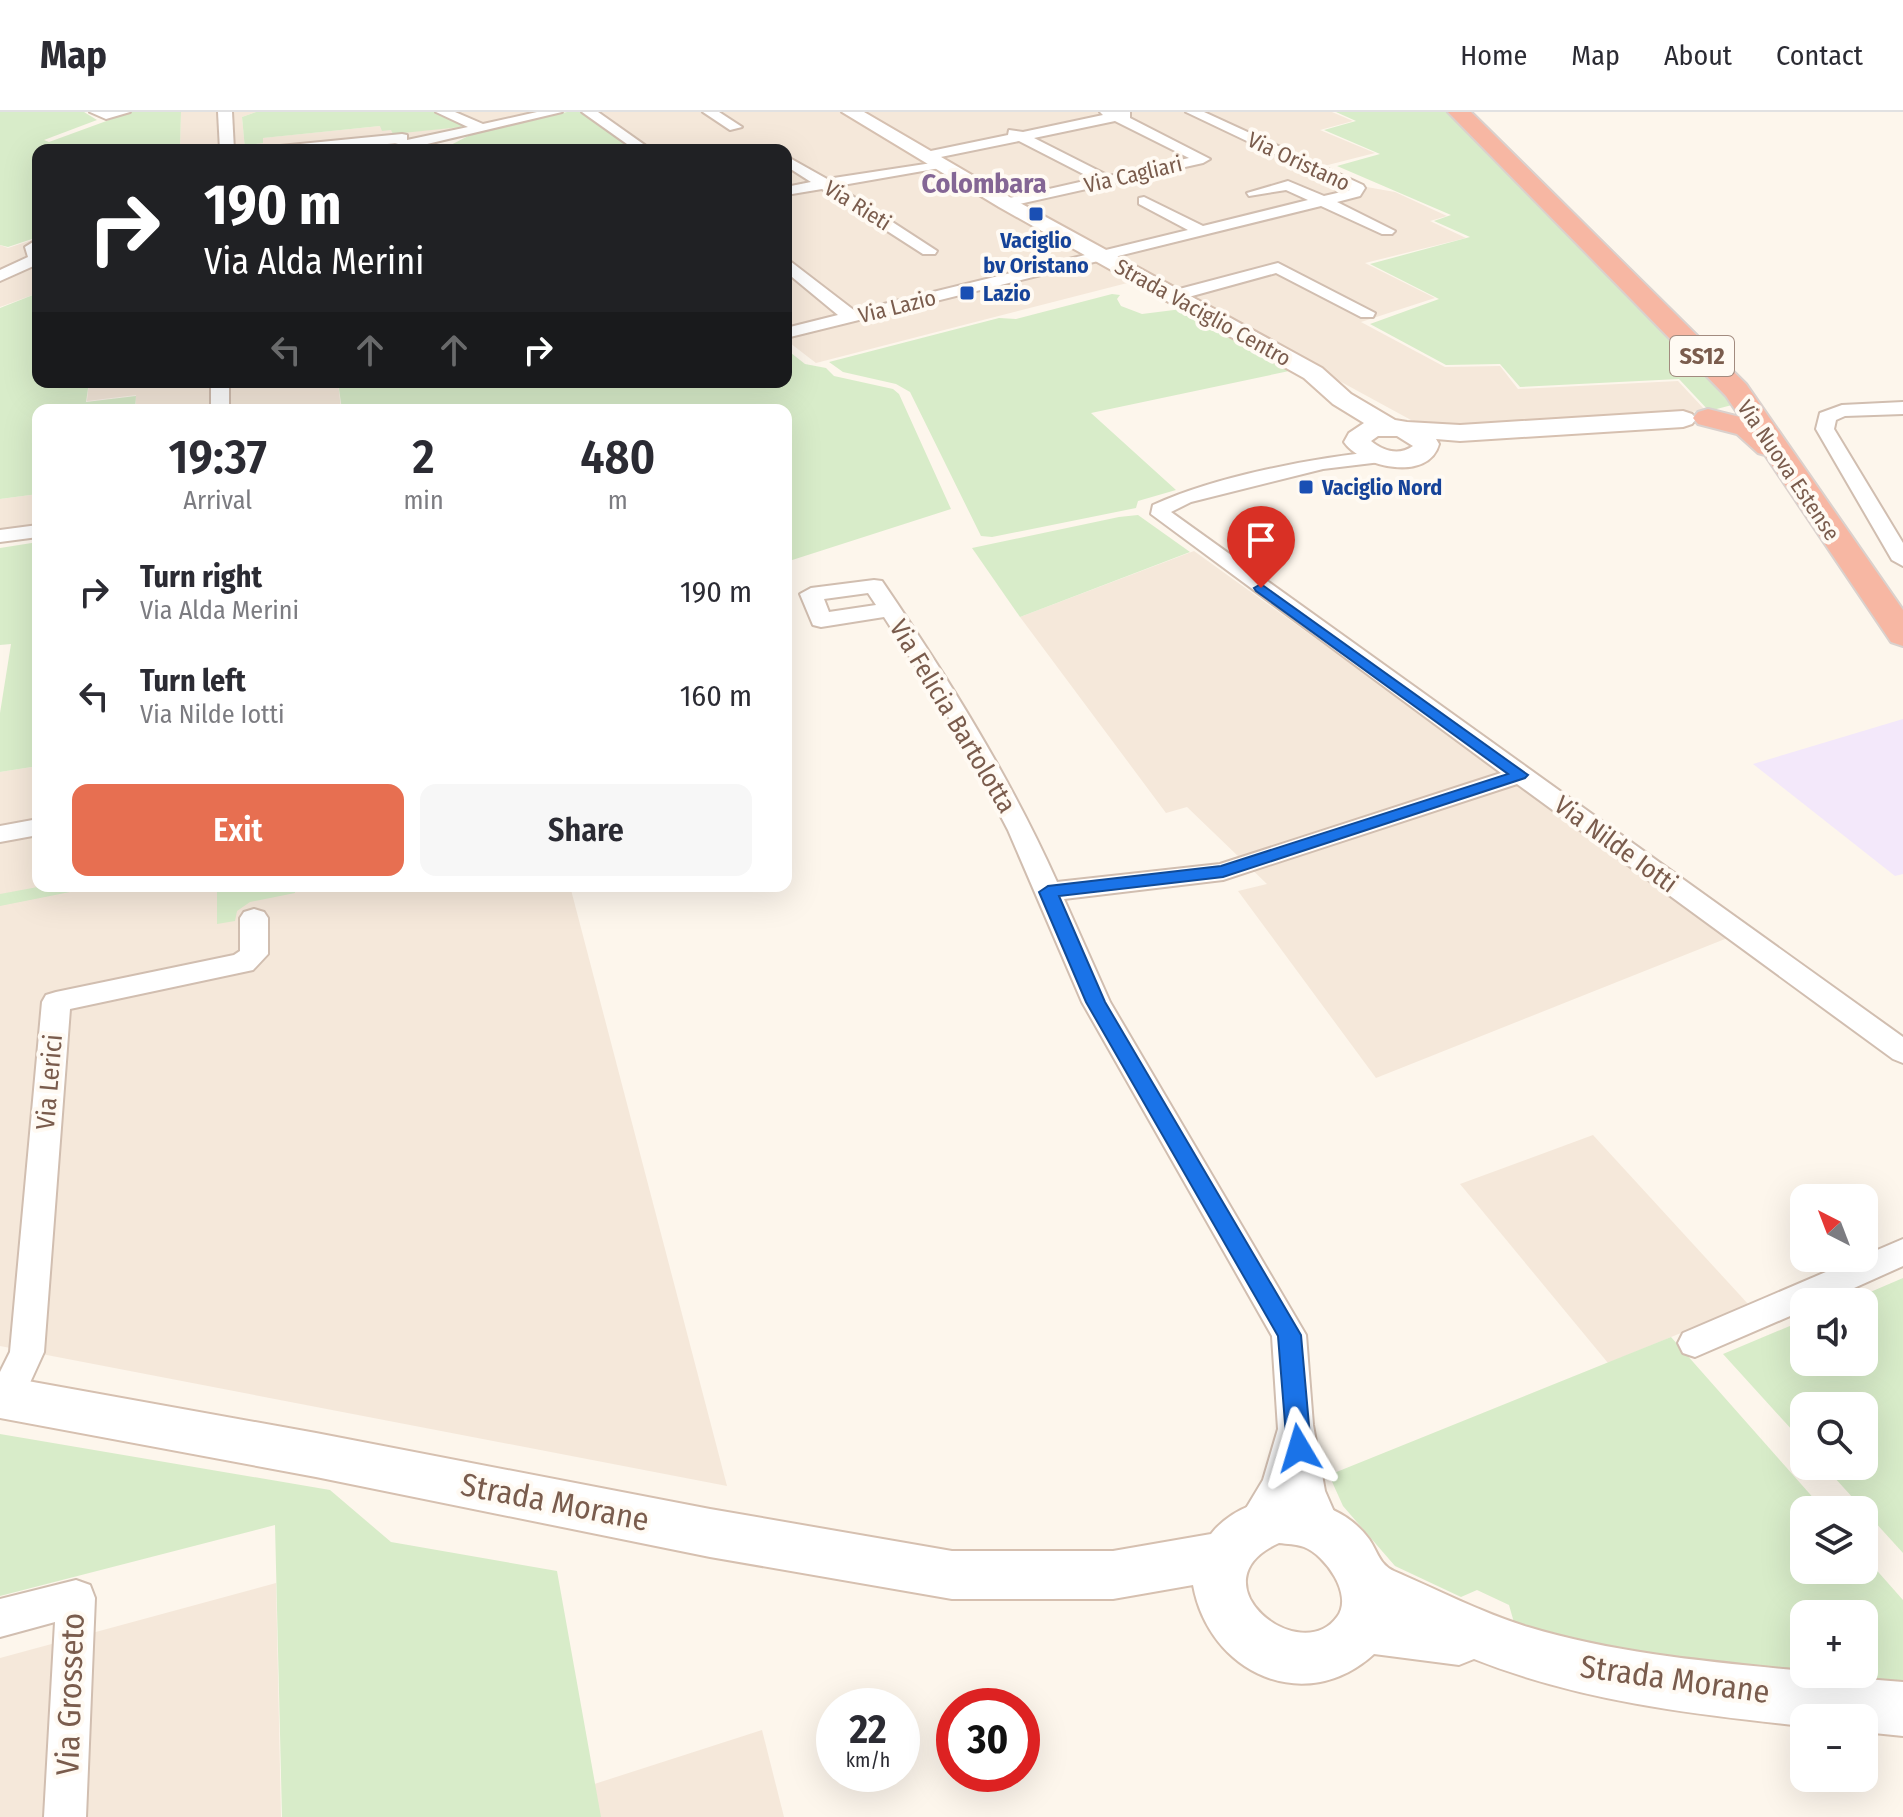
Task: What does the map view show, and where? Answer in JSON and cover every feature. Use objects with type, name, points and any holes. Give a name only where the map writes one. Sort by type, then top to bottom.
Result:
[{"type":"highway","name":"Via Nuova Estense","points":[[1459,112],[1736,390],[1903,635]]},
{"type":"highway","name":"Via Nuova Estense","points":[[1478,112],[1763,399],[1806,460],[1903,624]]},
{"type":"highway","points":[[1696,418],[1726,414],[1735,409],[1736,390]]},
{"type":"highway","points":[[1696,418],[1747,428],[1780,456]]},
{"type":"street","points":[[97,112],[106,115],[123,112]]},
{"type":"street","points":[[443,112],[481,128]]},
{"type":"street","points":[[410,144],[555,112]]},
{"type":"street","points":[[589,112],[636,144]]},
{"type":"street","points":[[710,112],[735,127]]},
{"type":"street","name":"Strada Vaciglio Centro","points":[[851,112],[1006,203],[1313,373],[1342,399],[1397,429],[1460,433],[1696,418]]},
{"type":"street","points":[[792,190],[933,160],[1111,114],[1137,112]]},
{"type":"street","name":"Via Oristano","points":[[1199,115],[1231,112]]},
{"type":"street","points":[[227,144],[229,113]]},
{"type":"street","name":"Via Cagliari","points":[[1006,203],[1203,159],[1111,114]]},
{"type":"street","name":"Via Oristano","points":[[1101,256],[1355,193],[1358,188],[1199,115]]},
{"type":"street","points":[[994,122],[1106,180]]},
{"type":"street","points":[[348,144],[451,135]]},
{"type":"street","points":[[444,144],[451,135]]},
{"type":"street","name":"Via Rieti","points":[[792,164],[929,251]]},
{"type":"street","name":"Via Oristano","points":[[1254,193],[1288,185],[1387,231]]},
{"type":"street","points":[[1144,201],[1202,231]]},
{"type":"street","name":"Via Lazio","points":[[792,332],[1101,256]]},
{"type":"street","points":[[4,274],[32,259]]},
{"type":"street","points":[[1174,296],[1278,268],[1367,313]]},
{"type":"street","points":[[4,274],[32,269]]},
{"type":"street","points":[[792,269],[852,317]]},
{"type":"street","name":"Strada Vaciglio Centro","points":[[1342,399],[1359,438]]},
{"type":"street","points":[[1903,408],[1842,411],[1827,417],[1825,429],[1903,560]]},
{"type":"street","points":[[1382,457],[1364,450],[1359,438],[1397,429],[1424,440],[1425,449]]},
{"type":"street","name":"Strada Vaciglio Centro","points":[[1382,457],[1406,458],[1420,454],[1460,433]]},
{"type":"street","name":"Via Nilde Iotti","points":[[1323,463],[1359,438]]},
{"type":"street","name":"Via Nilde Iotti","points":[[1382,457],[1323,463],[1166,503],[1160,509],[1161,514],[1903,1052]]},
{"type":"street","points":[[0,536],[32,532]]},
{"type":"street","name":"Via Felicia Bartolotta","points":[[889,610],[963,721],[1020,826],[1096,1002],[1289,1335],[1295,1425],[1306,1491],[1323,1530]]},
{"type":"street","points":[[1048,892],[1223,872],[1520,775]]},
{"type":"street","points":[[0,834],[32,828]]},
{"type":"street","name":"Via Lerici","points":[[2,1397],[27,1352],[56,1002],[243,963],[254,954],[254,918]]},
{"type":"street","points":[[1695,1343],[1903,1252]]},
{"type":"street","name":"Strada Morane","points":[[2,1397],[710,1533],[952,1575],[1113,1575],[1233,1561]]},
{"type":"street","name":"Via Felicia Bartolotta","points":[[1233,1561],[1280,1485],[1295,1425]]},
{"type":"street","points":[[1277,1520],[1301,1522],[1323,1530],[1342,1544],[1357,1563],[1363,1606],[1345,1646],[1323,1657],[1295,1659],[1271,1653],[1249,1640],[1232,1622],[1233,1561],[1277,1520]]},
{"type":"street","name":"Via Grosseto","points":[[0,1618],[76,1598],[65,1817]]},
{"type":"street","name":"Strada Morane","points":[[1363,1606],[1551,1660],[1619,1674],[1903,1709]]},
{"type":"shaded area","points":[[181,112],[256,112],[242,117],[245,144],[180,144]]},
{"type":"shaded area","points":[[437,112],[535,112],[471,126],[436,144],[258,144],[262,138],[380,126]]},
{"type":"shaded area","points":[[594,112],[842,112],[1139,280],[816,363],[792,345],[792,144],[638,144]]},
{"type":"shaded area","points":[[864,112],[1332,112],[1353,121],[1320,130],[1375,153],[1320,167],[1361,186],[1395,192],[1447,216],[1430,221],[1466,238],[1365,263],[1435,298],[1361,322],[1445,367],[1500,366],[1518,389],[1678,381],[1706,411],[1465,425],[1428,425],[1411,420],[1099,250]]},
{"type":"shaded area","points":[[32,240],[32,295],[0,307],[0,245],[8,248]]},
{"type":"shaded area","points":[[88,388],[339,388],[340,404],[136,404],[136,395],[87,401]]},
{"type":"shaded area","points":[[32,495],[32,535],[20,529],[0,532],[0,499]]},
{"type":"shaded area","points":[[1194,551],[1730,937],[1376,1078],[1238,891],[1267,884],[1187,807],[1166,813],[1020,617]]},
{"type":"shaded area","points":[[1903,719],[1903,874],[1895,876],[1753,764]]},
{"type":"shaded area","points":[[32,767],[32,892],[572,892],[727,1486],[0,1346],[0,772]]},
{"type":"shaded area","points":[[1593,1135],[1749,1305],[1608,1363],[1460,1184]]},
{"type":"shaded area","points":[[276,1583],[281,1817],[0,1817],[0,1658]]},
{"type":"shaded area","points":[[762,1730],[784,1817],[586,1817],[582,1788]]},
{"type":"green space","points":[[0,112],[84,112],[97,120],[44,140],[49,142],[131,112],[181,112],[180,144],[32,144],[32,239],[8,247],[0,245]]},
{"type":"green space","points":[[256,112],[437,112],[471,126],[393,134],[391,130],[382,131],[380,126],[263,138],[263,143],[245,144],[242,117]]},
{"type":"green space","points":[[567,112],[582,112],[632,144],[453,144],[476,132]]},
{"type":"green space","points":[[1336,112],[1450,112],[1730,386],[1732,405],[1709,411],[1679,379],[1520,387],[1500,364],[1446,365],[1370,324],[1439,299],[1370,264],[1470,237],[1434,221],[1451,215],[1337,166],[1380,154],[1324,130],[1356,121]]},
{"type":"green space","points":[[1112,294],[1120,295],[1117,299],[1121,306],[1142,314],[1182,309],[1294,370],[1091,413],[1176,490],[1138,501],[1136,508],[992,537],[981,536],[910,392],[896,384],[843,372],[829,362],[999,318],[1016,319]]},
{"type":"green space","points":[[32,295],[32,388],[88,388],[86,402],[136,396],[135,404],[32,404],[32,495],[0,499],[0,308]]},
{"type":"green space","points":[[792,354],[805,364],[826,368],[834,376],[893,389],[899,394],[951,509],[792,560],[792,404],[341,404],[339,388],[792,388]]},
{"type":"green space","points":[[1138,515],[1190,552],[1020,617],[972,548],[1119,517]]},
{"type":"green space","points":[[32,543],[32,767],[0,772],[0,713],[11,644],[0,645],[0,548]]},
{"type":"green space","points":[[32,888],[32,892],[70,892],[0,906],[0,894]]},
{"type":"green space","points":[[217,892],[295,892],[250,902],[237,911],[235,921],[217,924]]},
{"type":"green space","points":[[1903,1278],[1903,1553],[1878,1525],[1878,1496],[1851,1496],[1837,1480],[1878,1480],[1878,1392],[1790,1392],[1790,1428],[1723,1354],[1790,1326],[1790,1376],[1878,1376],[1878,1289]]},
{"type":"green space","points":[[1671,1337],[1790,1472],[1790,1480],[1797,1480],[1812,1496],[1790,1496],[1790,1584],[1878,1584],[1878,1572],[1903,1600],[1903,1686],[1878,1683],[1878,1600],[1790,1600],[1790,1674],[1591,1652],[1515,1626],[1509,1605],[1477,1590],[1461,1597],[1395,1566],[1343,1506],[1329,1475]]},
{"type":"green space","points":[[0,1434],[330,1490],[391,1542],[557,1571],[601,1817],[282,1817],[275,1525],[0,1596]]},
{"type":"place","name":"Vaciglio bv Oristano","points":[[1036,214]]},
{"type":"place","name":"Lazio","points":[[967,293]]},
{"type":"place","name":"Vaciglio Nord","points":[[1306,487]]},
{"type":"district","name":"Colombara","points":[[984,183]]},
{"type":"route","points":[[1261,588],[1520,775],[1223,872],[1048,892],[1096,1002],[1289,1335],[1299,1448]]}]
